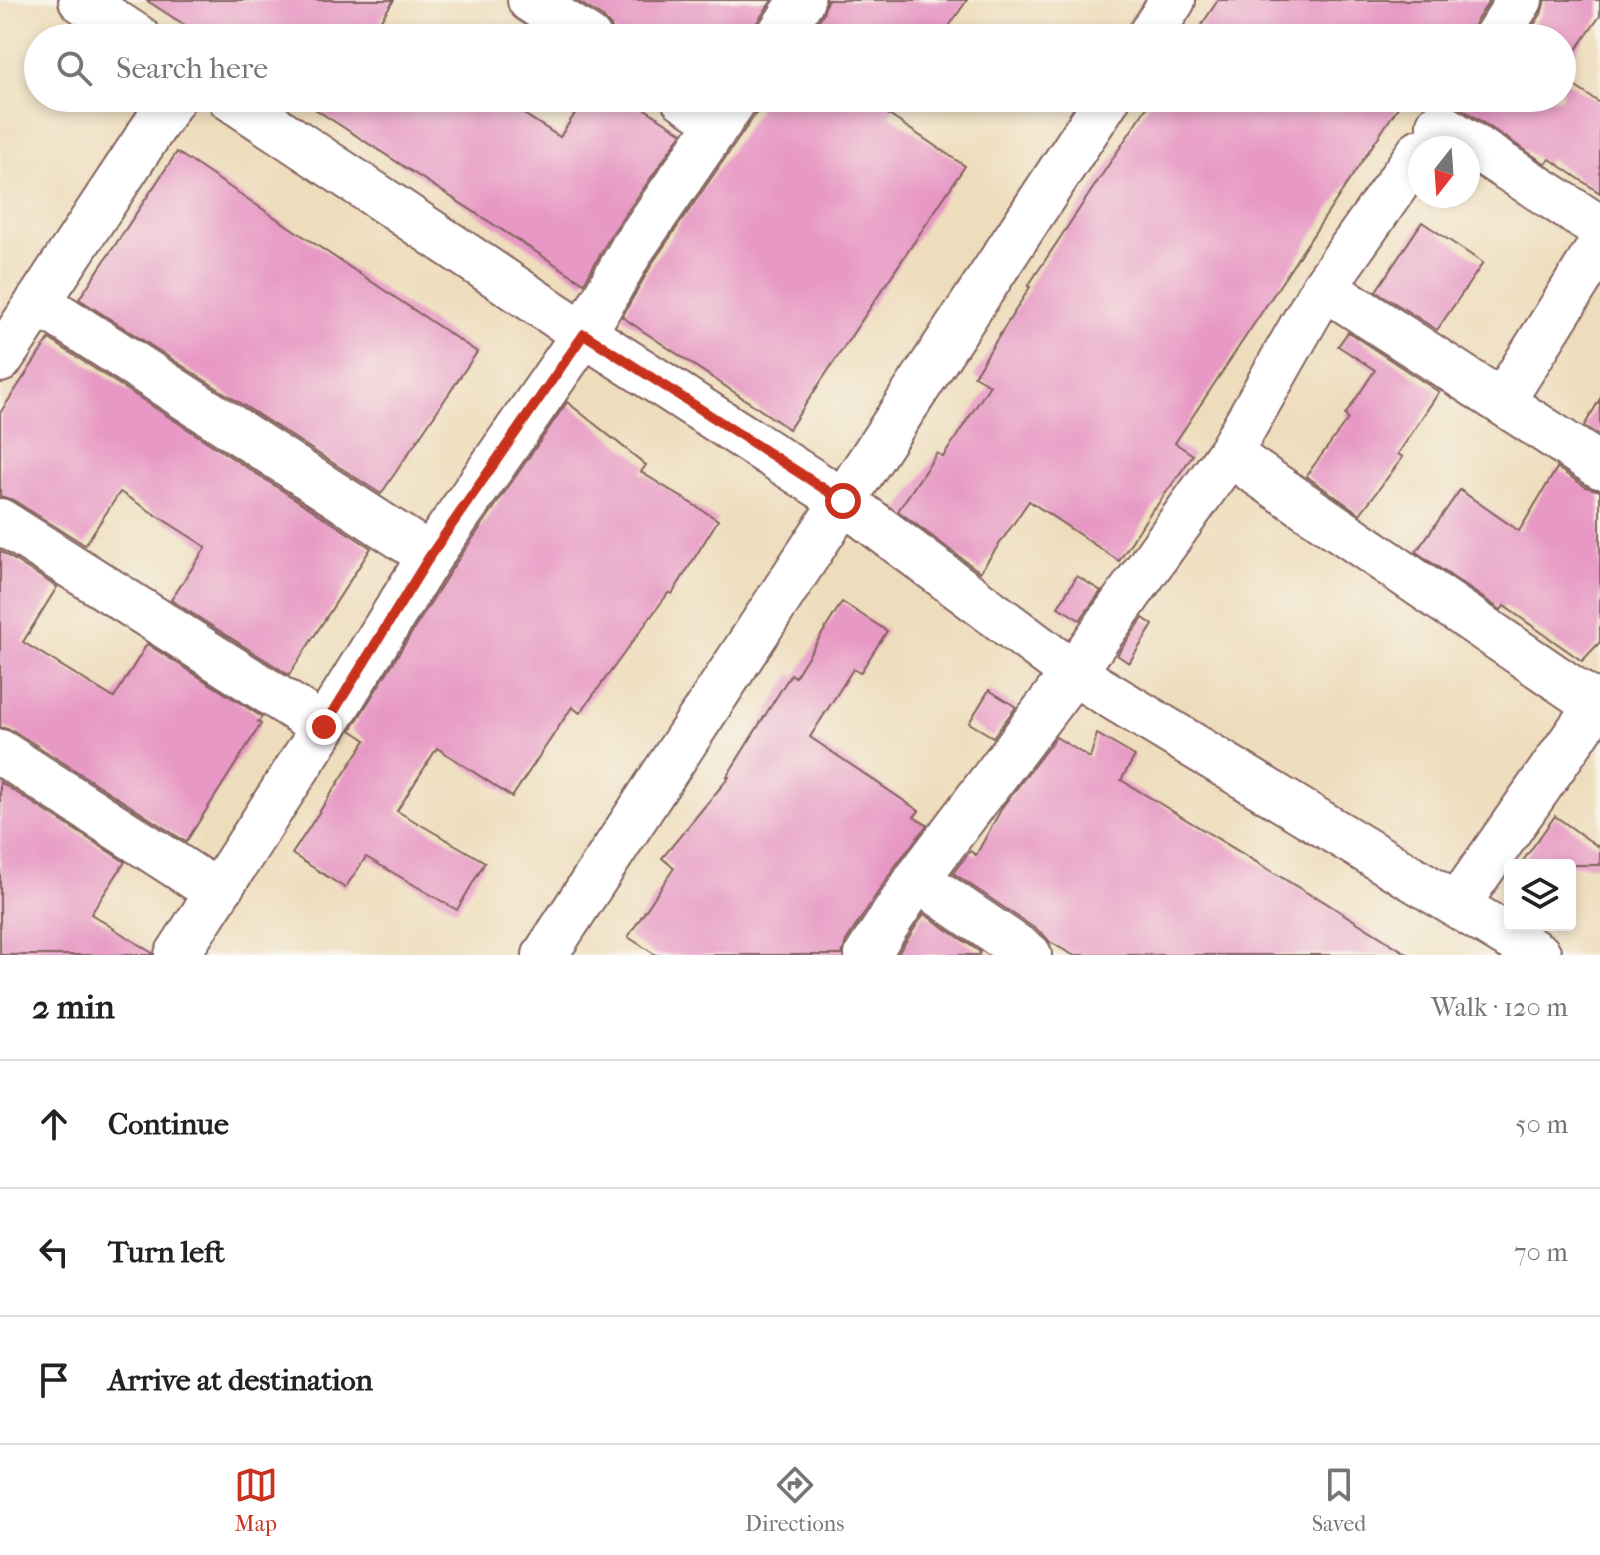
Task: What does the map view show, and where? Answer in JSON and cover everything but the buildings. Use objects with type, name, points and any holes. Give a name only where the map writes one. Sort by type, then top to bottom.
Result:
[{"type":"street","points":[[530,0],[567,24]]},
{"type":"street","points":[[786,24],[802,0]]},
{"type":"street","points":[[1157,24],[1173,0]]},
{"type":"street","points":[[1504,24],[1520,0]]},
{"type":"street","points":[[92,3],[120,24]]},
{"type":"street","points":[[0,360],[164,112]]},
{"type":"street","points":[[251,112],[584,334],[843,501],[1073,673],[1539,955]]},
{"type":"street","points":[[177,955],[430,556],[584,334],[632,249],[727,112]]},
{"type":"street","points":[[545,955],[1099,112]]},
{"type":"street","points":[[867,955],[917,879],[1073,673],[1229,454],[1324,287],[1434,130],[1600,228]]},
{"type":"street","points":[[1502,402],[1600,246]]},
{"type":"street","points":[[1324,287],[1600,466]]},
{"type":"street","points":[[38,302],[430,556]]},
{"type":"street","points":[[1229,454],[1598,703],[1457,905]]},
{"type":"street","points":[[0,521],[324,727]]},
{"type":"street","points":[[0,752],[217,892]]},
{"type":"street","points":[[917,879],[1029,955]]},
{"type":"route","points":[[324,727],[430,556],[584,334],[843,501]]}]
